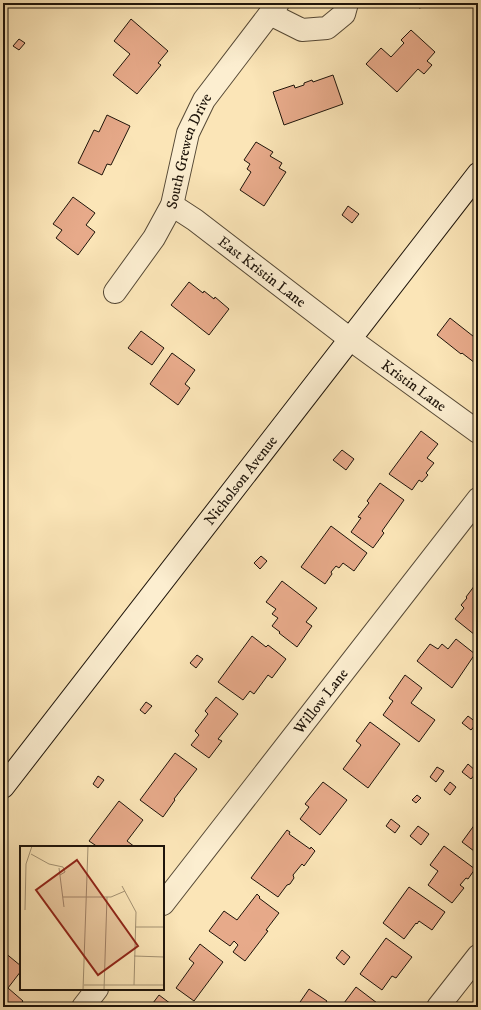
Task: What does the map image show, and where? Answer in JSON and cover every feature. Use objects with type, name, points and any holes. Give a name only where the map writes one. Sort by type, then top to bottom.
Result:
[{"type":"street","name":"South Grewen Drive","points":[[115,292],[154,238],[172,205],[188,133],[204,100],[274,9],[302,30],[327,28],[344,14],[347,3]]},
{"type":"street","name":"Nicholson Avenue","points":[[3,787],[478,174]]},
{"type":"street","name":"East Kristin Lane","points":[[172,205],[195,220],[350,339]]},
{"type":"street","name":"Kristin Lane","points":[[350,339],[478,432]]},
{"type":"street","name":"Willow Lane","points":[[164,903],[478,499]]},
{"type":"street","points":[[438,1007],[478,956]]},
{"type":"street","points":[[83,1007],[96,990]]},
{"type":"building","points":[[418,3],[446,3],[419,8]]},
{"type":"building","points":[[131,19],[168,51],[158,63],[161,65],[137,94],[113,75],[130,54],[114,41]]},
{"type":"building","points":[[411,30],[435,52],[427,61],[432,65],[424,74],[418,69],[397,92],[366,64],[381,48],[391,57],[404,43],[401,40]]},
{"type":"building","points":[[19,39],[25,43],[19,50],[13,46]]},
{"type":"building","points":[[333,75],[343,104],[284,125],[273,92],[294,85],[295,88],[312,80],[313,82]]},
{"type":"building","points":[[107,115],[130,126],[111,165],[107,164],[102,175],[78,163],[94,130],[99,132]]},
{"type":"building","points":[[256,142],[273,152],[270,156],[282,163],[279,168],[286,172],[264,206],[240,190],[251,172],[247,169],[250,164],[244,160]]},
{"type":"building","points":[[73,197],[95,213],[86,225],[95,232],[78,255],[56,238],[62,230],[53,224]]},
{"type":"building","points":[[348,206],[359,214],[352,223],[342,215]]},
{"type":"building","points":[[189,282],[203,293],[204,291],[214,299],[215,297],[229,309],[209,335],[171,305]]},
{"type":"building","points":[[450,318],[478,340],[478,359],[475,363],[437,335]]},
{"type":"building","points":[[141,331],[164,348],[152,365],[128,348]]},
{"type":"building","points":[[172,353],[195,370],[185,384],[190,388],[178,405],[150,384]]},
{"type":"building","points":[[421,431],[438,444],[427,458],[434,463],[426,473],[428,475],[422,482],[419,480],[412,490],[389,474]]},
{"type":"building","points":[[342,450],[354,459],[346,470],[333,460]]},
{"type":"building","points":[[380,483],[404,500],[382,531],[384,533],[373,548],[351,532],[361,518],[358,517],[369,503],[367,501]]},
{"type":"building","points":[[331,526],[367,553],[354,571],[343,563],[339,568],[336,566],[325,584],[301,567]]},
{"type":"building","points":[[261,556],[267,561],[260,569],[254,563]]},
{"type":"building","points":[[282,581],[317,608],[306,622],[312,626],[297,647],[272,626],[278,618],[272,614],[276,609],[266,602]]},
{"type":"building","points":[[478,581],[478,631],[475,635],[455,619],[464,608],[461,605]]},
{"type":"building","points":[[252,636],[266,647],[268,645],[286,659],[272,678],[268,675],[254,694],[250,691],[243,700],[218,682]]},
{"type":"building","points":[[456,639],[475,654],[452,688],[417,661],[430,644],[438,649],[442,644],[448,649]]},
{"type":"building","points":[[197,655],[203,659],[196,668],[190,663]]},
{"type":"building","points":[[405,675],[422,688],[411,703],[435,720],[419,742],[383,715],[393,701],[389,698]]},
{"type":"building","points":[[216,697],[238,714],[218,739],[222,741],[209,758],[191,745],[199,735],[195,731],[208,714],[205,711]]},
{"type":"building","points":[[146,702],[152,706],[145,714],[140,710]]},
{"type":"building","points":[[468,716],[477,723],[471,730],[462,723]]},
{"type":"building","points":[[370,722],[400,744],[368,788],[343,769],[361,745],[356,741]]},
{"type":"building","points":[[175,753],[197,769],[174,799],[175,800],[163,817],[140,800]]},
{"type":"building","points":[[468,764],[477,772],[471,779],[462,772]]},
{"type":"building","points":[[437,767],[444,771],[436,782],[430,777]]},
{"type":"building","points":[[98,776],[104,780],[98,788],[93,784]]},
{"type":"building","points":[[323,782],[347,800],[320,835],[300,819],[309,807],[305,804]]},
{"type":"building","points":[[450,782],[456,787],[450,795],[444,790]]},
{"type":"building","points":[[417,795],[421,798],[416,803],[412,800]]},
{"type":"building","points":[[119,801],[143,820],[127,841],[134,846],[96,846],[89,841]]},
{"type":"building","points":[[391,819],[400,826],[395,833],[386,826]]},
{"type":"building","points":[[478,820],[478,854],[462,842]]},
{"type":"building","points":[[418,826],[429,834],[421,845],[410,836]]},
{"type":"building","points":[[287,830],[290,832],[289,834],[315,851],[304,866],[302,864],[293,875],[294,878],[290,884],[287,885],[278,897],[251,878]]},
{"type":"building","points":[[444,846],[475,869],[468,879],[466,878],[460,885],[464,888],[452,903],[428,885],[438,871],[430,865]]},
{"type":"building","points":[[409,887],[445,912],[432,930],[419,921],[404,939],[383,923]]},
{"type":"building","points":[[257,894],[260,897],[259,898],[279,913],[266,930],[268,931],[245,961],[233,952],[238,945],[234,941],[230,946],[209,931],[224,911],[237,920]]},
{"type":"building","points":[[386,938],[412,957],[396,978],[392,976],[382,990],[360,974]]},
{"type":"building","points":[[200,944],[223,962],[194,1001],[176,988],[194,963],[189,959]]},
{"type":"building","points":[[342,950],[350,957],[344,965],[336,958]]},
{"type":"building","points":[[4,952],[20,965],[20,972],[8,988],[23,1001],[18,1007],[3,1007]]},
{"type":"building","points":[[356,987],[377,1003],[374,1007],[341,1007]]},
{"type":"building","points":[[309,989],[327,1001],[323,1007],[300,1007],[298,1005]]},
{"type":"building","points":[[159,995],[175,1007],[150,1007]]}]
